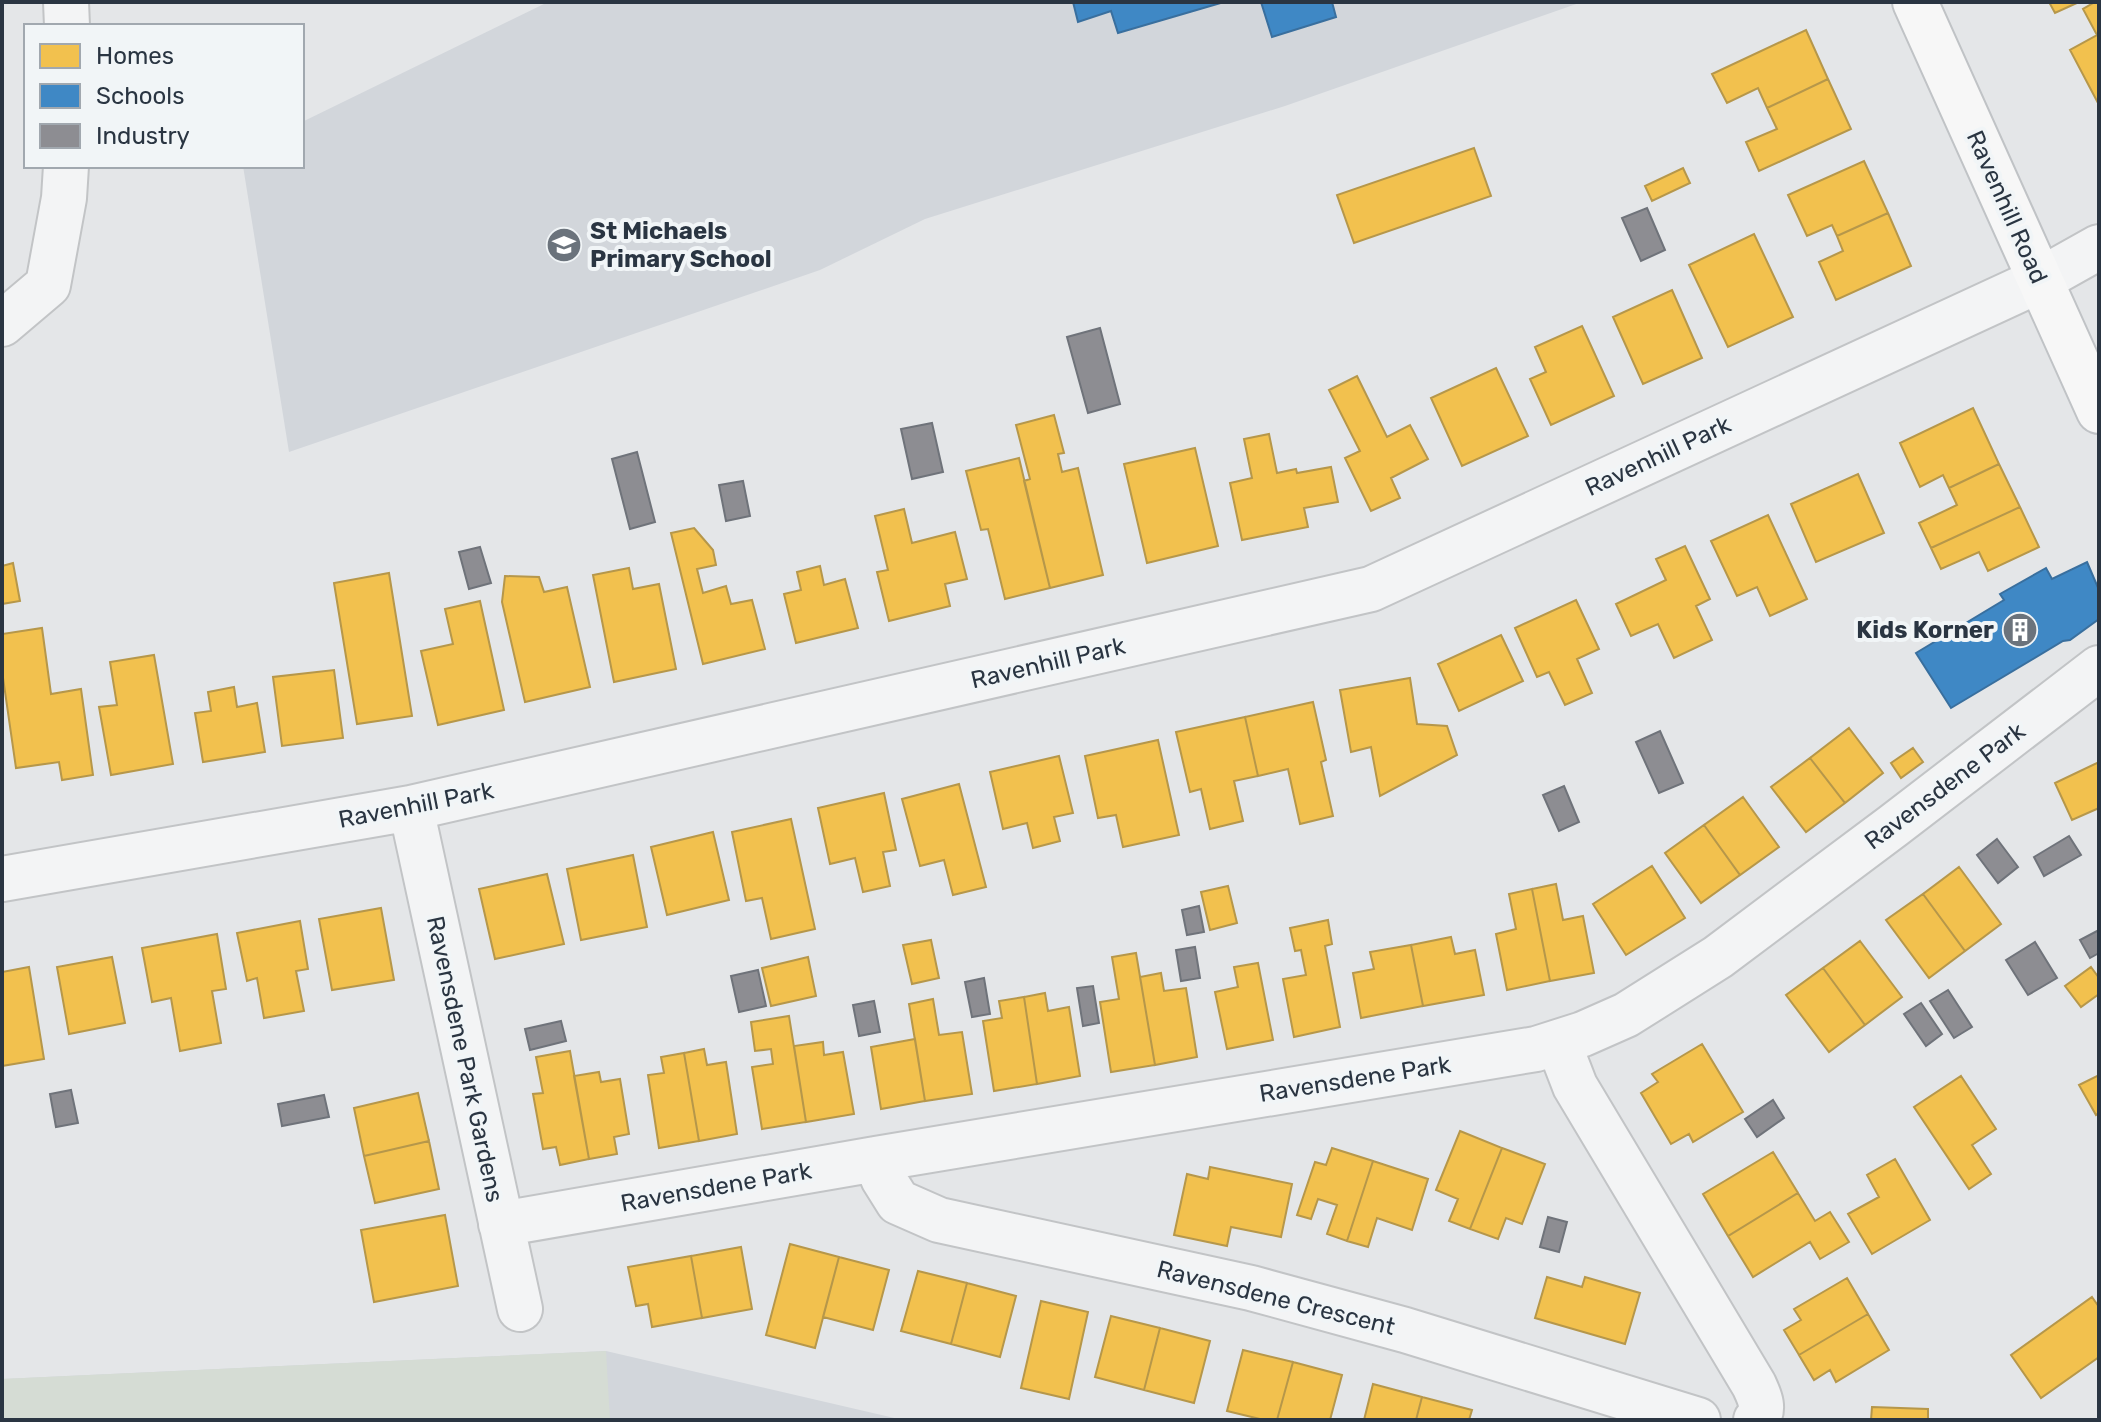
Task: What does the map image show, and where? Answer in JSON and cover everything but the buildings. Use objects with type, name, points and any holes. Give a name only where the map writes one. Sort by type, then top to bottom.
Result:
[{"type":"main road","name":"Ravenhill Road","points":[[1915,2],[2099,411]]},
{"type":"street","points":[[66,2],[67,24]]},
{"type":"street","points":[[2,324],[48,285],[64,198],[66,168]]},
{"type":"street","name":"Ravenhill Park","points":[[2,879],[411,808],[1371,589],[2040,280],[2099,247]]},
{"type":"street","name":"Ravensdene Park","points":[[501,1224],[1536,1049],[1583,1034],[1626,1015],[1718,957],[2099,668]]},
{"type":"street","name":"Ravensdene Park Gardens","points":[[411,808],[520,1309]]},
{"type":"street","points":[[1558,1042],[1575,1086],[1754,1385],[1761,1401],[1761,1415],[1756,1420]]},
{"type":"street","name":"Ravensdene Crescent","points":[[876,1159],[883,1178],[898,1202],[939,1220],[1251,1288],[1405,1330],[1698,1420]]},
{"type":"shaded area","name":"St Michaels Primary School","points":[[548,2],[1582,2],[1285,106],[925,219],[820,270],[289,452],[243,168],[304,168],[304,121]]},
{"type":"shaded area","points":[[606,1351],[903,1420],[2,1420],[2,1379]]},
{"type":"shaded area","points":[[606,1351],[610,1420],[2,1420],[2,1379]]},
{"type":"place","name":"St Michaels Primary School","points":[[564,245]]},
{"type":"place","name":"Kids Korner","points":[[2020,630]]}]
